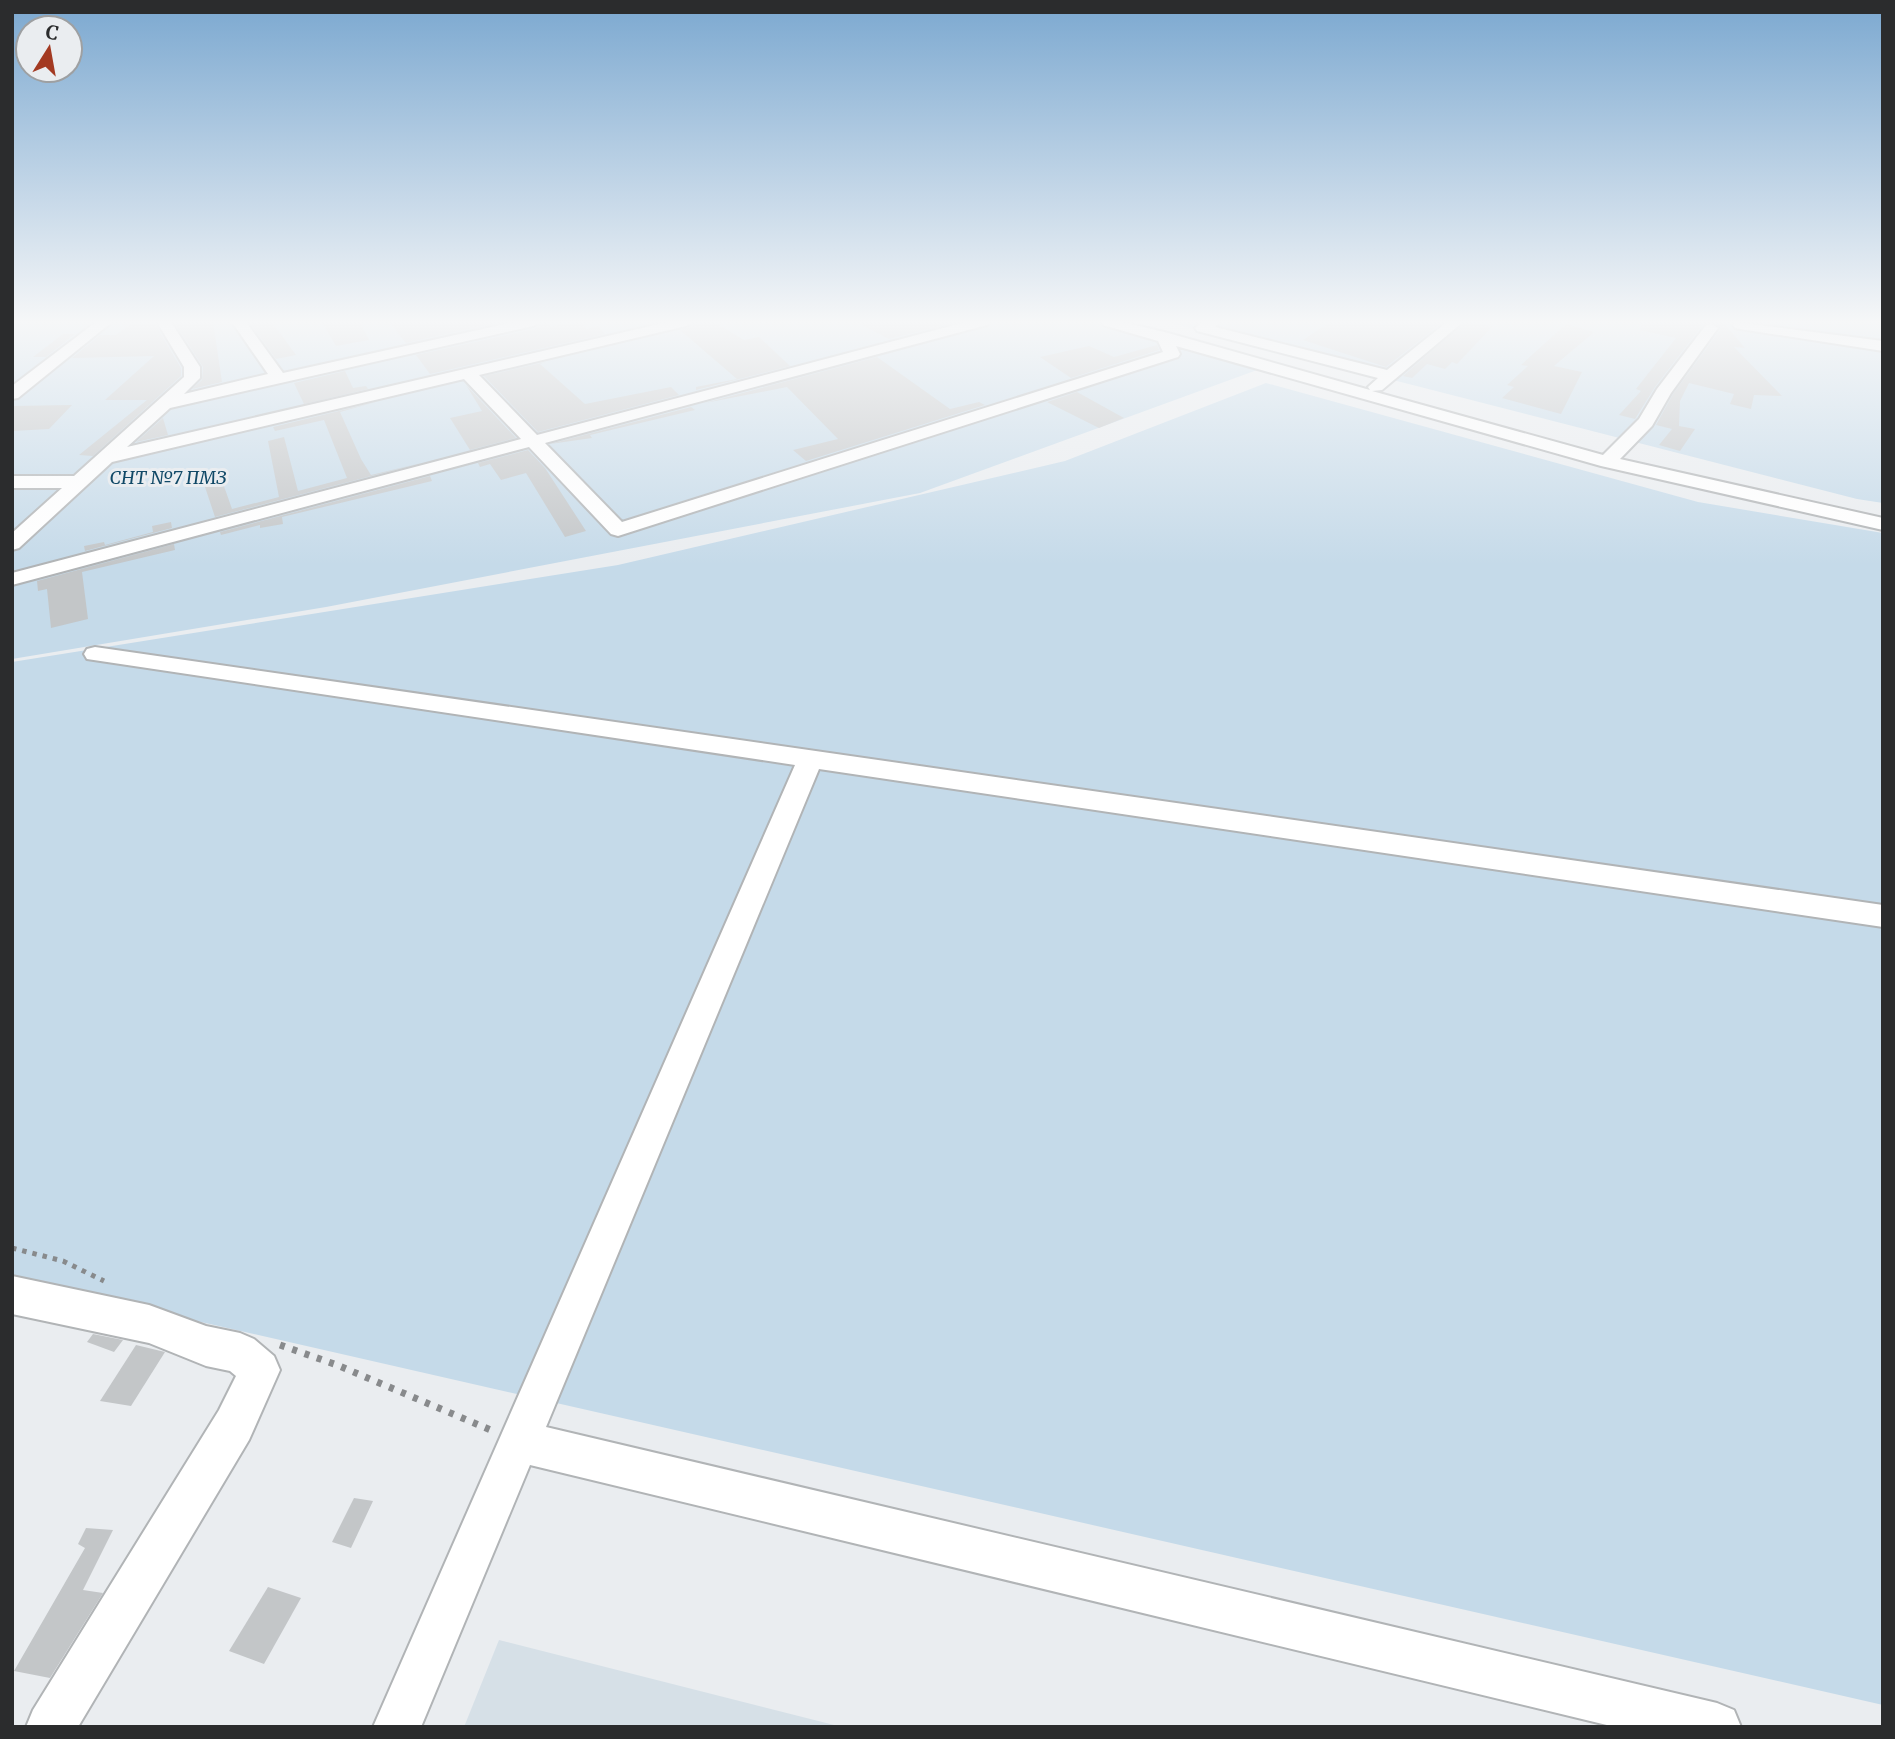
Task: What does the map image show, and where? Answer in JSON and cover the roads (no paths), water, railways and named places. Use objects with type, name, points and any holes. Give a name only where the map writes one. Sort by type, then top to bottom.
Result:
[{"type":"street","points":[[12,544],[167,403]]},
{"type":"street","points":[[104,458],[339,403]]},
{"type":"street","points":[[497,403],[618,530],[1017,403]]},
{"type":"street","points":[[12,579],[679,403]]},
{"type":"street","points":[[1404,403],[1607,462],[1883,524]]},
{"type":"street","points":[[1607,462],[1646,422],[1657,403]]},
{"type":"street","points":[[12,482],[78,482]]},
{"type":"street","points":[[95,654],[1883,916]]},
{"type":"street","points":[[397,1727],[810,759]]},
{"type":"street","points":[[12,1295],[149,1324],[206,1346],[240,1353],[260,1370],[234,1425],[50,1727]]},
{"type":"street","points":[[519,1442],[1717,1727]]},
{"type":"park label","name":"СНТ №7 ПМЗ","points":[[168,477]]}]
